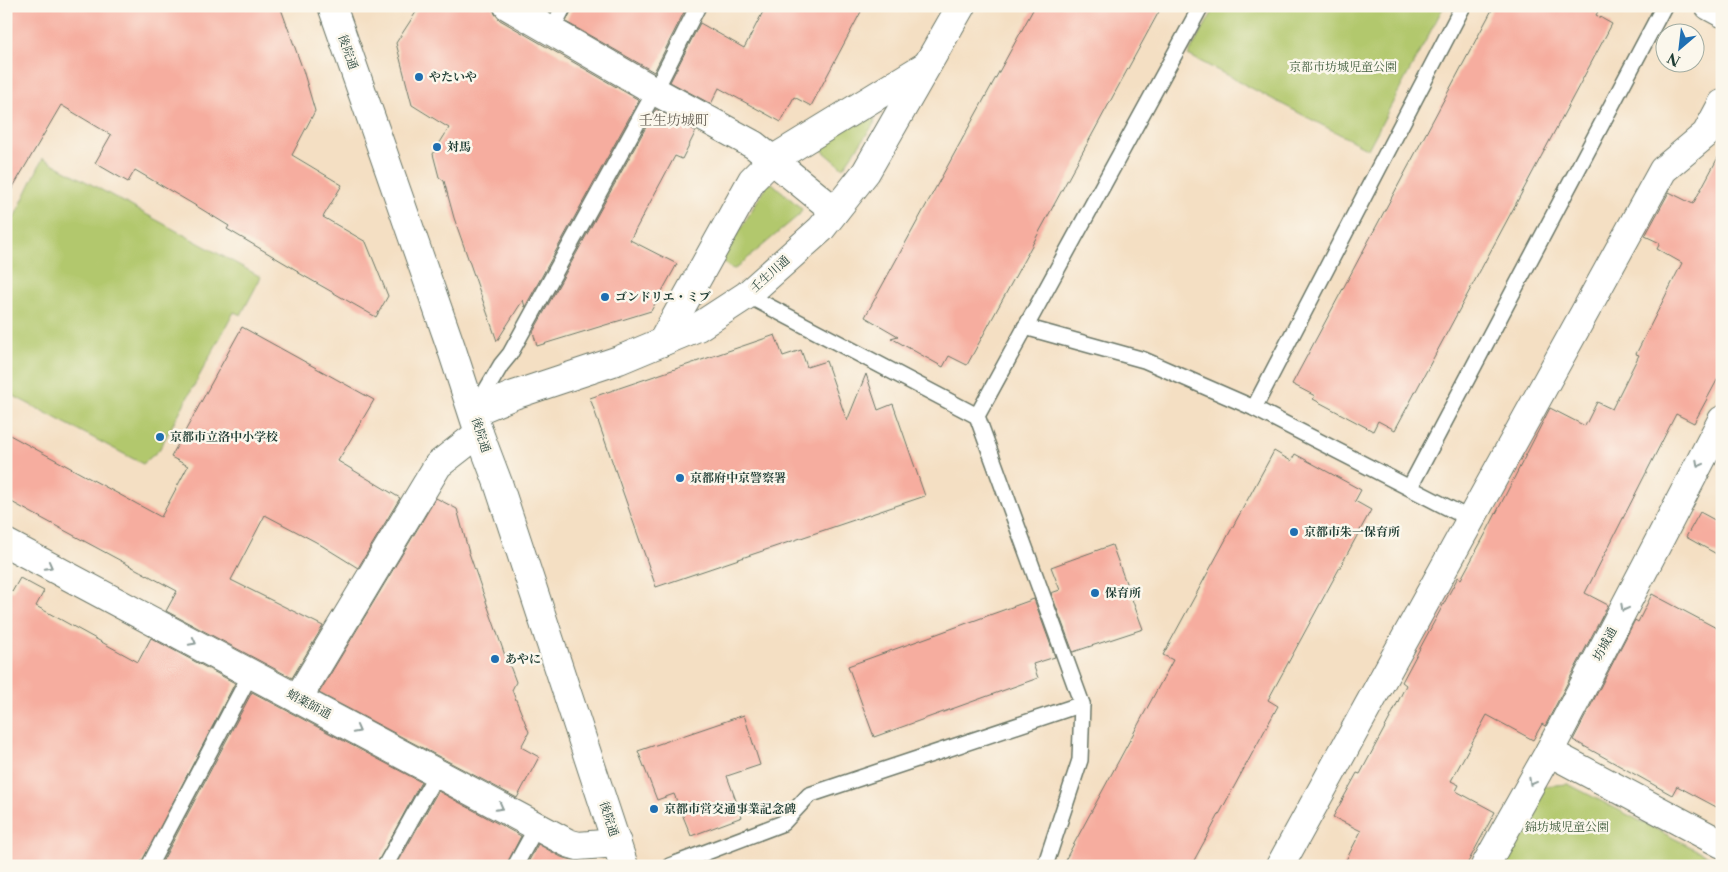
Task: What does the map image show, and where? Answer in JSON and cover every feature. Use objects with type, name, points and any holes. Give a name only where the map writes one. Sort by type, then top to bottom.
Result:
[{"type":"street","name":"後院通","points":[[332,6],[498,483],[620,855]]},
{"type":"street","points":[[508,6],[655,91],[754,145],[835,211]]},
{"type":"street","name":"壬生川通","points":[[298,698],[438,465],[476,423],[514,395],[620,360],[698,327],[747,295],[821,229],[866,172],[960,6]]},
{"type":"street","points":[[1709,6],[1722,13]]},
{"type":"street","points":[[662,342],[752,180],[772,160],[927,65]]},
{"type":"street","points":[[1280,866],[1663,170],[1706,134],[1722,104]]},
{"type":"street","name":"坊城通","points":[[1485,866],[1549,752],[1722,420]]},
{"type":"street","name":"蛸薬師通","points":[[9,550],[251,673],[568,843],[620,855]]},
{"type":"street","points":[[1549,752],[1722,844]]},
{"type":"lane","points":[[551,31],[564,6]]},
{"type":"lane","points":[[476,423],[501,365],[510,354],[655,91],[698,6]]},
{"type":"lane","points":[[977,416],[1201,6]]},
{"type":"lane","points":[[1254,408],[1462,6]]},
{"type":"lane","points":[[1410,487],[1664,6]]},
{"type":"lane","points":[[747,295],[977,416],[1082,704],[1080,760],[1046,866]]},
{"type":"lane","points":[[1025,327],[1144,360],[1254,408],[1470,519]]},
{"type":"lane","points":[[149,866],[251,673]]},
{"type":"lane","points":[[670,866],[783,823],[809,795],[1082,704]]},
{"type":"lane","points":[[385,866],[437,773]]},
{"type":"lane","points":[[516,866],[537,826]]},
{"type":"green space","name":"京都市坊城児童公園","points":[[1216,6],[1444,6],[1368,149],[1188,55]]},
{"type":"green space","points":[[867,115],[875,119],[874,124],[843,168],[817,146]]},
{"type":"green space","points":[[43,158],[261,277],[241,315],[234,312],[159,450],[143,464],[6,392],[6,217],[13,220]]},
{"type":"green space","points":[[772,183],[802,209],[799,215],[735,269],[730,268],[723,258],[767,185]]},
{"type":"green space","name":"錦坊城児童公園","points":[[1568,784],[1722,863],[1722,866],[1499,866],[1542,786]]},
{"type":"building","points":[[6,6],[280,6],[303,70],[315,111],[292,155],[342,185],[323,217],[366,242],[388,296],[376,317],[297,272],[227,229],[229,226],[135,170],[128,182],[95,163],[111,135],[61,105],[6,199]]},
{"type":"building","points":[[420,6],[492,6],[500,20],[639,100],[525,307],[523,300],[497,341],[454,218],[444,181],[439,177],[433,154],[449,128],[412,105],[396,43]]},
{"type":"building","points":[[573,6],[687,6],[654,72],[566,22]]},
{"type":"building","points":[[766,6],[864,6],[811,106],[794,97],[781,122],[719,88],[711,104],[670,82],[700,23],[744,48]]},
{"type":"building","points":[[1035,6],[1162,6],[967,365],[949,356],[943,367],[891,338],[898,336],[865,317]]},
{"type":"building","points":[[1494,6],[1601,6],[1596,15],[1612,24],[1395,430],[1378,421],[1373,431],[1313,399],[1315,396],[1292,384]]},
{"type":"building","points":[[656,109],[696,131],[682,159],[675,156],[630,240],[677,264],[651,311],[537,346],[533,332]]},
{"type":"building","points":[[1722,150],[1722,371],[1694,423],[1676,414],[1585,593],[1608,605],[1545,726],[1542,724],[1533,740],[1487,715],[1451,781],[1459,785],[1456,791],[1495,812],[1466,866],[1343,866],[1361,831],[1333,817],[1357,773],[1360,774],[1390,718],[1406,685],[1402,682],[1458,577],[1461,579],[1487,531],[1550,408],[1585,426],[1597,402],[1612,409],[1639,355],[1636,354],[1682,263],[1657,249],[1660,243],[1645,236],[1669,192],[1693,204]]},
{"type":"building","points":[[242,327],[374,400],[338,461],[400,498],[358,568],[316,542],[265,515],[231,580],[323,626],[292,678],[166,611],[177,591],[6,499],[6,433],[161,517],[188,466],[171,457]]},
{"type":"building","points":[[775,335],[783,356],[801,350],[807,367],[826,361],[847,421],[866,374],[878,410],[893,404],[925,496],[656,587],[590,398]]},
{"type":"building","points":[[1274,451],[1291,461],[1295,454],[1361,490],[1355,501],[1371,510],[1268,700],[1278,706],[1191,866],[1062,866],[1173,660],[1163,655]]},
{"type":"building","points":[[436,498],[457,509],[469,553],[516,682],[512,690],[529,732],[521,747],[539,757],[517,798],[319,693]]},
{"type":"building","points":[[1700,512],[1722,524],[1722,557],[1686,537]]},
{"type":"building","name":"保育所","points":[[1112,545],[1143,629],[1073,652],[1051,593],[1060,590],[1051,567]]},
{"type":"building","points":[[20,578],[44,591],[36,606],[138,662],[151,638],[235,683],[140,866],[6,866],[6,589],[12,592]]},
{"type":"building","points":[[1652,594],[1722,631],[1722,810],[1677,786],[1672,795],[1573,740],[1635,620],[1638,622]]},
{"type":"building","points":[[1034,599],[1055,657],[1033,664],[1038,678],[874,737],[848,666]]},
{"type":"building","points":[[252,692],[421,782],[376,866],[160,866]]},
{"type":"building","points":[[744,715],[760,765],[727,776],[742,817],[691,836],[674,794],[657,800],[638,751]]},
{"type":"building","points":[[438,791],[521,836],[506,866],[396,866]]},
{"type":"building","points":[[538,844],[561,857],[588,866],[526,866]]},
{"type":"place","name":"やたいや","points":[[419,77]]},
{"type":"place","name":"対馬","points":[[437,147]]},
{"type":"place","name":"ゴンドリエ・ミブ","points":[[605,297]]},
{"type":"place","name":"京都市立洛中小学校","points":[[160,437]]},
{"type":"place","name":"京都府中京警察署","points":[[680,478]]},
{"type":"place","name":"京都市朱一保育所","points":[[1294,532]]},
{"type":"place","name":"保育所","points":[[1095,593]]},
{"type":"place","name":"あやに","points":[[495,659]]},
{"type":"place","name":"京都市営交通事業記念碑","points":[[654,809]]},
{"type":"district","name":"壬生坊城町","points":[[674,120]]}]
